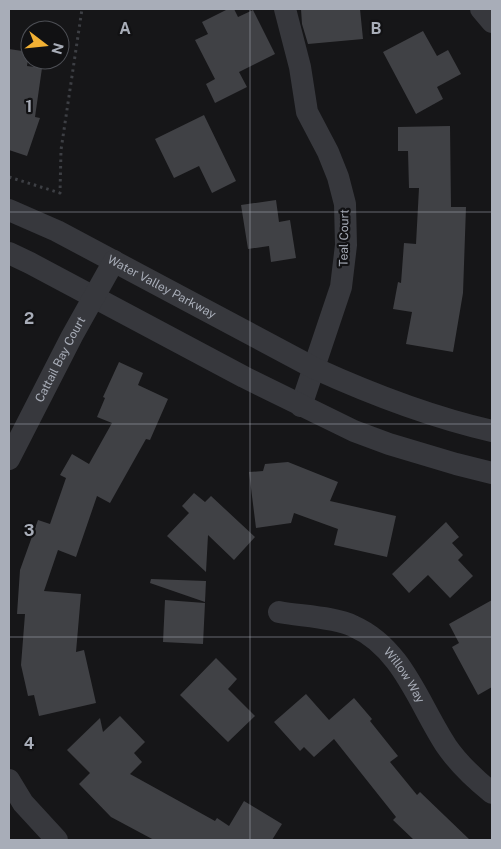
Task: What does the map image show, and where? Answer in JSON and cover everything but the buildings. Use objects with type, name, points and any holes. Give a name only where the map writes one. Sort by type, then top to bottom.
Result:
[{"type":"street","name":"Teal Court","points":[[285,9],[300,66],[307,112],[328,152],[338,177],[345,204],[346,246],[341,286],[314,368]]},
{"type":"street","points":[[481,9],[492,22]]},
{"type":"street","name":"Water Valley Parkway","points":[[9,210],[57,231],[314,368],[346,383],[416,410],[492,431]]},
{"type":"street","points":[[9,253],[301,406],[389,444],[492,473]]},
{"type":"street","name":"Cattail Bay Court","points":[[9,458],[72,336],[114,261]]},
{"type":"street","points":[[301,406],[314,368]]},
{"type":"street","name":"Willow Way","points":[[279,612],[340,622],[353,626],[377,640],[405,673],[447,747],[465,768],[492,793]]},
{"type":"street","points":[[9,780],[16,809],[57,840]]},
{"type":"path","points":[[9,177],[60,193],[61,150],[82,9]]}]
